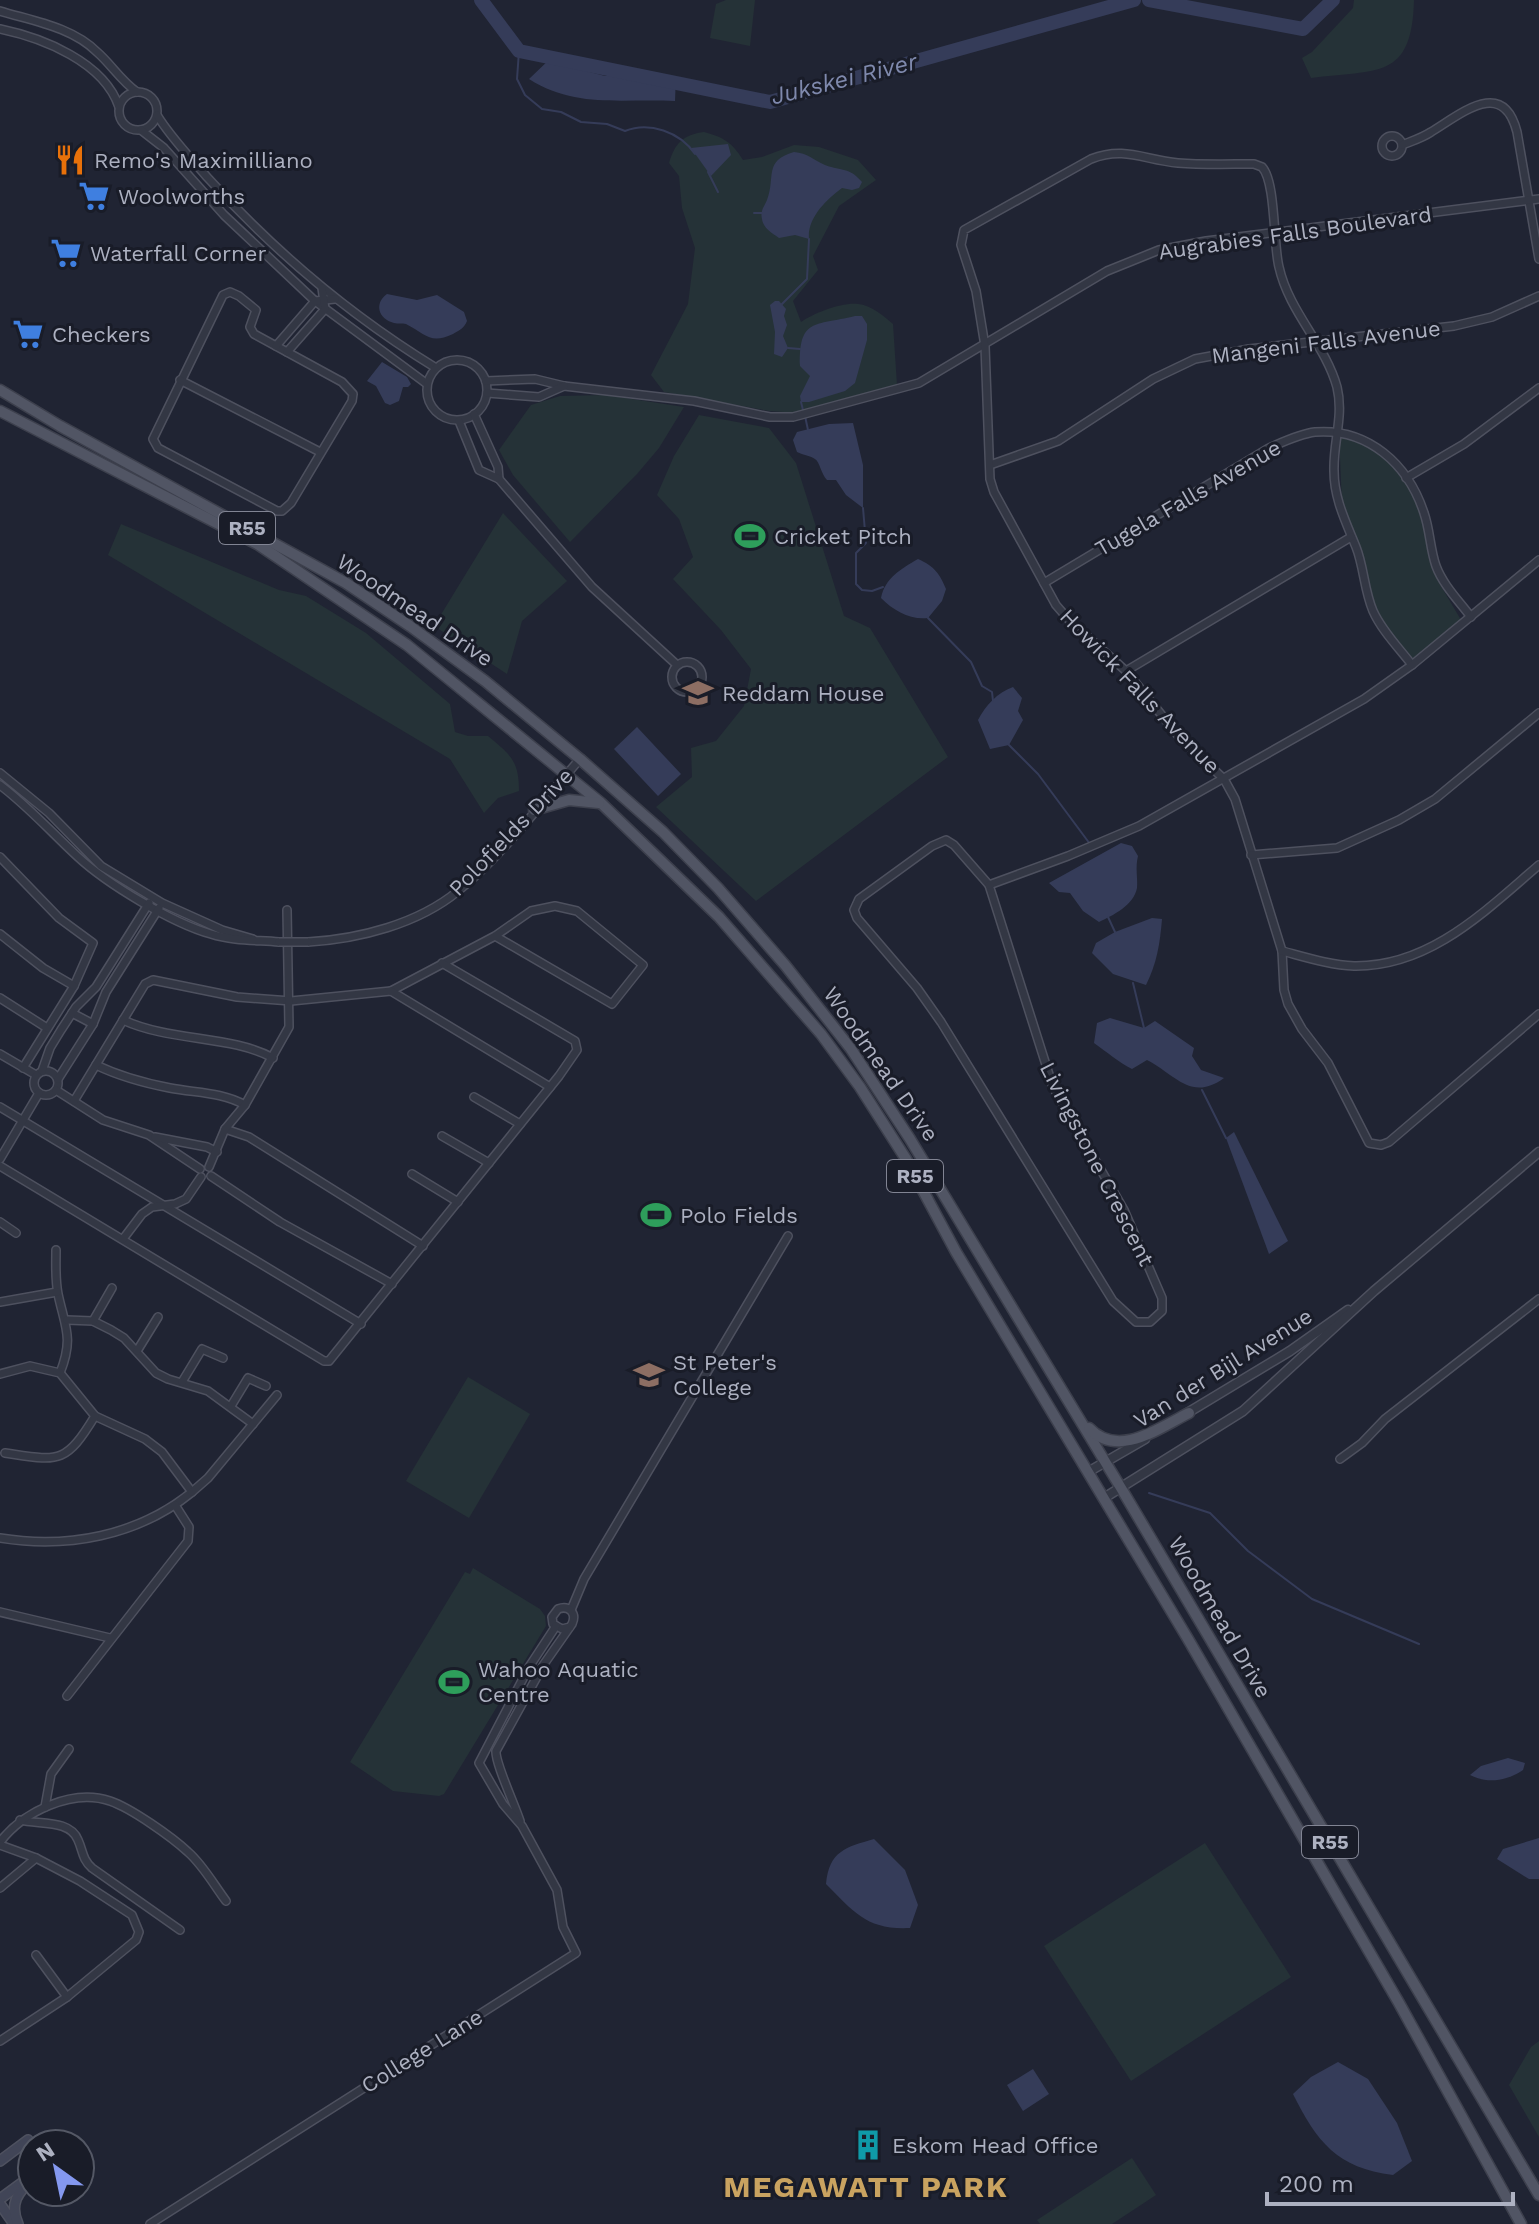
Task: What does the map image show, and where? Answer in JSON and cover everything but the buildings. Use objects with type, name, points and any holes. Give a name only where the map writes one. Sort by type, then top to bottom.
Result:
[{"type":"main road","name":"Woodmead Drive","points":[[0,390],[73,434],[346,583],[472,672],[580,759],[663,832],[718,888],[820,1007],[884,1097],[1121,1488],[1539,2195]]},
{"type":"main road","name":"Woodmead Drive","points":[[0,411],[259,545],[407,645],[601,803],[719,917],[829,1044],[906,1159],[956,1252],[1104,1498],[1399,2003],[1521,2224]]},
{"type":"main road","points":[[534,810],[569,800],[601,803]]},
{"type":"main road","points":[[1076,1415],[1096,1436],[1121,1442],[1141,1437],[1189,1413]]},
{"type":"main road","points":[[0,2151],[28,2140],[0,2161]]},
{"type":"main road","points":[[16,2190],[0,2202],[16,2224]]},
{"type":"main road","points":[[16,2198],[16,2224]]},
{"type":"street","points":[[0,11],[58,28],[80,39],[95,49],[137,92],[151,96],[157,105],[157,115],[151,125],[141,130]]},
{"type":"street","points":[[0,29],[34,38],[70,53],[114,94],[124,124],[141,130],[157,141],[224,215],[320,304],[427,384]]},
{"type":"street","points":[[119,107],[126,96],[137,92]]},
{"type":"street","points":[[1402,145],[1429,134],[1469,109],[1492,102],[1500,103],[1515,123],[1539,259]]},
{"type":"street","points":[[157,115],[169,133],[226,197],[322,288],[436,368]]},
{"type":"street","name":"Howick Falls Avenue","points":[[1274,233],[1269,180],[1262,167],[1254,164],[1175,163],[1125,152],[1108,153],[1091,159],[972,223],[962,233],[961,245],[976,291],[985,346],[994,492],[1056,605],[1126,671],[1181,739],[1224,779],[1235,799],[1282,951],[1284,990],[1293,1016],[1328,1063],[1369,1143],[1381,1145],[1389,1142],[1539,1014]]},
{"type":"street","name":"Augrabies Falls Boulevard","points":[[486,381],[528,378],[564,386],[670,397],[770,417],[793,417],[919,383],[1107,271],[1171,248],[1539,199]]},
{"type":"street","points":[[1274,233],[1278,265],[1294,310],[1331,371],[1338,389],[1341,419],[1334,474],[1338,506],[1362,565],[1373,610],[1412,665]]},
{"type":"street","points":[[287,352],[320,304],[322,288]]},
{"type":"street","points":[[225,293],[234,293],[255,309],[250,330],[276,346],[353,391],[352,401],[291,503],[284,510],[277,511],[156,445],[153,435],[225,293]]},
{"type":"street","name":"Mangeni Falls Avenue","points":[[990,465],[1058,441],[1153,379],[1195,359],[1235,350],[1469,324],[1539,296]]},
{"type":"street","points":[[276,346],[320,304],[335,299]]},
{"type":"street","points":[[459,359],[471,362],[486,381],[487,393],[483,405],[474,414],[459,421],[450,420],[434,411],[429,403],[427,384],[436,368],[446,361],[459,359]]},
{"type":"street","points":[[180,380],[320,452]]},
{"type":"street","name":"Augrabies Falls Boulevard","points":[[487,393],[539,397],[564,386]]},
{"type":"street","points":[[1406,478],[1464,444],[1539,388]]},
{"type":"street","points":[[474,414],[498,467],[499,479]]},
{"type":"street","points":[[459,421],[478,468],[499,479],[592,587],[677,665]]},
{"type":"street","name":"Tugela Falls Avenue","points":[[1044,583],[1269,448],[1313,432],[1338,432],[1358,436],[1375,447],[1406,478],[1424,511],[1436,567],[1471,617]]},
{"type":"street","points":[[1126,671],[1351,537]]},
{"type":"street","points":[[989,885],[1139,826],[1364,699],[1412,665],[1539,560]]},
{"type":"street","points":[[689,661],[698,666],[702,675],[697,688],[688,692],[674,686],[671,676],[677,665],[689,661]]},
{"type":"street","points":[[1251,855],[1337,848],[1399,820],[1435,799],[1539,713]]},
{"type":"street","name":"Polofields Drive","points":[[0,785],[106,879],[211,934],[245,941],[331,941],[375,931],[439,904],[471,880],[580,759]]},
{"type":"street","name":"Polofields Drive","points":[[0,773],[49,813],[101,866],[150,901]]},
{"type":"street","name":"Livingstone Crescent","points":[[946,840],[989,885],[1053,1087],[1124,1210],[1162,1298],[1162,1311],[1150,1322],[1136,1322],[1113,1301],[941,1022],[917,988],[861,923],[854,910],[859,899],[932,846],[946,840]]},
{"type":"street","points":[[0,857],[59,918],[92,941],[93,948],[74,986],[23,1068]]},
{"type":"street","points":[[1282,951],[1354,966],[1379,964],[1414,954],[1445,941],[1464,928],[1539,865]]},
{"type":"street","points":[[56,1090],[47,1095],[39,1093],[33,1083],[50,1048],[72,1013],[96,987],[150,901]]},
{"type":"street","points":[[56,1090],[58,1079],[93,1024],[106,992],[160,906]]},
{"type":"street","points":[[74,1101],[145,984],[153,980],[237,997],[291,1001],[391,991],[495,936],[531,911],[555,906],[577,911],[643,965],[612,1004],[495,936]]},
{"type":"street","points":[[123,1239],[142,1214],[152,1207],[186,1199],[200,1173],[209,1167],[225,1129],[245,1105],[289,1027],[291,1001],[287,910]]},
{"type":"street","points":[[0,934],[43,968],[74,986]]},
{"type":"street","points":[[0,1166],[324,1361],[333,1358],[577,1050],[575,1041],[442,963]]},
{"type":"street","points":[[96,987],[106,992]]},
{"type":"street","points":[[391,991],[550,1087]]},
{"type":"street","points":[[0,998],[47,1028]]},
{"type":"street","points":[[72,1013],[93,1024]]},
{"type":"street","points":[[123,1020],[161,1034],[257,1049],[273,1058]]},
{"type":"street","points":[[0,1054],[23,1068],[39,1073],[50,1071],[58,1079]]},
{"type":"street","points":[[96,1065],[113,1073],[169,1088],[227,1096],[245,1105]]},
{"type":"street","points":[[56,1090],[103,1120],[217,1152]]},
{"type":"street","points":[[0,1159],[39,1093]]},
{"type":"street","points":[[474,1097],[520,1124]]},
{"type":"street","points":[[0,1107],[361,1324]]},
{"type":"street","points":[[225,1129],[249,1137],[423,1246]]},
{"type":"street","points":[[149,1135],[205,1179],[211,1176]]},
{"type":"street","points":[[442,1136],[489,1163]]},
{"type":"street","name":"Van der Bijl Avenue","points":[[1104,1498],[1243,1411],[1374,1291],[1539,1152]]},
{"type":"street","points":[[209,1167],[211,1176]]},
{"type":"street","points":[[412,1174],[458,1202]]},
{"type":"street","points":[[211,1176],[280,1222],[392,1284]]},
{"type":"street","points":[[0,1222],[16,1233]]},
{"type":"street","points":[[571,1610],[565,1607],[555,1611],[552,1620],[556,1626],[562,1629],[570,1627],[574,1621],[571,1610],[584,1579],[788,1236]]},
{"type":"street","points":[[56,1250],[57,1292],[67,1320],[68,1350],[60,1373]]},
{"type":"street","points":[[93,1321],[112,1288]]},
{"type":"street","name":"Van der Bijl Avenue","points":[[1088,1472],[1290,1351],[1374,1291]]},
{"type":"street","points":[[0,1302],[57,1292]]},
{"type":"street","points":[[1340,1459],[1362,1443],[1385,1419],[1539,1299]]},
{"type":"street","points":[[137,1351],[158,1317]]},
{"type":"street","points":[[67,1320],[93,1321],[124,1338],[156,1373],[208,1391],[253,1424]]},
{"type":"street","points":[[182,1382],[202,1349],[223,1358]]},
{"type":"street","points":[[0,1374],[30,1366],[60,1373],[95,1416],[153,1445],[192,1492]]},
{"type":"street","points":[[231,1406],[248,1378],[266,1386]]},
{"type":"street","points":[[0,1538],[55,1543],[94,1537],[125,1528],[175,1505],[208,1478],[277,1395]]},
{"type":"street","points":[[5,1453],[44,1459],[60,1457],[74,1447],[95,1416]]},
{"type":"street","points":[[67,1696],[188,1541],[189,1527],[175,1505]]},
{"type":"street","points":[[0,1612],[110,1638]]},
{"type":"street","name":"College Lane","points":[[522,1826],[503,1804],[479,1763],[529,1667],[556,1626]]},
{"type":"street","name":"College Lane","points":[[150,2224],[576,1953],[563,1927],[557,1890],[522,1826],[495,1759],[496,1751],[544,1664],[570,1627]]},
{"type":"street","points":[[45,1807],[51,1774],[69,1749]]},
{"type":"street","points":[[0,2041],[67,1997],[136,1940],[139,1926],[132,1915],[119,1906],[36,1858],[0,1843],[20,1820],[45,1807],[79,1800],[115,1803],[187,1850],[226,1901]]},
{"type":"street","points":[[20,1820],[72,1830],[78,1838],[84,1860],[92,1868],[180,1930]]},
{"type":"street","points":[[0,1888],[36,1858]]},
{"type":"street","points":[[36,1955],[67,1997]]},
{"type":"shaded area","points":[[726,0],[755,0],[750,46],[710,38],[716,4]]},
{"type":"shaded area","points":[[1354,0],[1414,0],[1412,26],[1406,45],[1398,58],[1372,71],[1311,78],[1302,58],[1312,52],[1353,8]]},
{"type":"shaded area","points":[[704,132],[726,141],[743,160],[762,157],[794,145],[819,147],[858,160],[876,180],[839,206],[813,256],[818,270],[793,301],[801,322],[828,309],[851,304],[868,306],[886,318],[893,324],[897,385],[799,413],[769,411],[664,392],[651,375],[688,304],[695,248],[682,208],[679,176],[669,163],[681,141]]},
{"type":"shaded area","points":[[606,395],[684,407],[659,448],[570,542],[513,475],[499,450],[531,405],[560,396]]},
{"type":"shaded area","points":[[699,415],[769,428],[796,463],[844,616],[870,628],[948,757],[756,901],[656,807],[692,777],[691,748],[716,741],[744,706],[751,669],[721,630],[673,579],[693,557],[679,519],[657,495],[674,456]]},
{"type":"shaded area","points":[[1339,434],[1375,447],[1398,469],[1418,504],[1429,534],[1438,581],[1461,620],[1413,660],[1379,618],[1352,526],[1342,505]]},
{"type":"shaded area","points":[[503,513],[567,581],[522,621],[507,674],[434,626]]},
{"type":"shaded area","points":[[121,524],[279,590],[306,596],[366,633],[450,704],[455,732],[468,736],[488,736],[508,754],[515,765],[519,791],[498,798],[484,813],[450,759],[108,555]]},
{"type":"shaded area","points":[[468,1377],[530,1414],[469,1518],[406,1481]]},
{"type":"shaded area","name":"Wahoo Aquatic Centre","points":[[473,1568],[540,1609],[546,1626],[444,1794],[393,1791],[350,1762],[465,1572],[470,1574]]},
{"type":"shaded area","points":[[1205,1843],[1291,1977],[1131,2081],[1044,1946]]},
{"type":"shaded area","points":[[1539,2041],[1539,2137],[1509,2085],[1531,2047]]},
{"type":"shaded area","points":[[1132,2158],[1156,2195],[1112,2224],[1040,2224],[1037,2220]]},
{"type":"water","points":[[551,58],[605,76],[676,76],[675,101],[600,100],[564,95],[529,79]]},
{"type":"water","points":[[728,144],[731,155],[711,176],[691,148]]},
{"type":"water","points":[[794,152],[849,171],[862,182],[859,188],[842,188],[824,204],[811,224],[809,239],[795,235],[779,238],[766,228],[762,219],[774,165]]},
{"type":"water","points":[[387,294],[417,300],[437,295],[464,312],[467,321],[462,329],[453,334],[428,337],[406,324],[384,318],[379,306]]},
{"type":"water","points":[[775,301],[786,309],[784,316],[787,325],[783,336],[788,348],[782,357],[774,354],[775,332],[770,305]]},
{"type":"water","points":[[862,316],[867,324],[867,340],[855,383],[845,391],[801,402],[800,396],[810,376],[800,366],[800,350],[806,332],[819,324]]},
{"type":"water","points":[[382,362],[407,377],[411,384],[403,387],[399,401],[390,405],[385,403],[376,386],[367,381]]},
{"type":"water","points":[[853,423],[863,465],[863,508],[846,495],[836,480],[827,480],[815,459],[797,452],[793,440],[797,432],[829,424]]},
{"type":"water","points":[[918,559],[936,571],[946,589],[942,601],[928,618],[903,614],[881,598],[890,580]]},
{"type":"water","points":[[1013,687],[1022,698],[1018,711],[1023,720],[1009,745],[990,749],[978,720],[992,700]]},
{"type":"water","points":[[637,727],[681,774],[658,796],[614,749]]},
{"type":"water","points":[[1121,843],[1132,846],[1138,856],[1137,888],[1132,900],[1110,917],[1099,922],[1083,911],[1070,893],[1059,892],[1049,883]]},
{"type":"water","points":[[1152,918],[1162,919],[1157,953],[1146,985],[1113,974],[1092,953],[1096,943]]},
{"type":"water","points":[[1110,1018],[1144,1028],[1155,1021],[1194,1048],[1192,1056],[1201,1070],[1224,1078],[1212,1085],[1193,1087],[1147,1060],[1132,1069],[1094,1043],[1097,1023]]},
{"type":"water","points":[[1234,1132],[1288,1241],[1269,1254],[1226,1138]]},
{"type":"water","points":[[1508,1758],[1525,1763],[1523,1770],[1497,1780],[1483,1780],[1470,1775],[1481,1766]]},
{"type":"water","points":[[1539,1838],[1539,1879],[1529,1879],[1497,1859],[1503,1849]]},
{"type":"water","points":[[874,1839],[905,1870],[918,1905],[910,1928],[872,1923],[854,1911],[826,1884],[835,1857],[847,1848]]},
{"type":"water","points":[[1338,2062],[1368,2079],[1397,2123],[1412,2161],[1393,2175],[1357,2166],[1331,2150],[1311,2126],[1293,2094],[1311,2077]]},
{"type":"water","points":[[1033,2069],[1049,2094],[1023,2111],[1007,2085]]},
{"type":"waterway","name":"Jukskei River","points":[[481,0],[519,51],[770,102],[1134,0]]},
{"type":"waterway","name":"Jukskei River","points":[[1149,0],[1303,29],[1333,0]]},
{"type":"waterway","points":[[519,51],[517,79],[525,95],[542,109],[561,112],[581,122],[607,124],[625,131],[644,127],[663,130],[673,134],[695,154]]},
{"type":"waterway","points":[[708,172],[718,192]]},
{"type":"waterway","points":[[754,213],[762,213]]},
{"type":"waterway","points":[[782,304],[807,279],[809,239]]},
{"type":"waterway","points":[[788,348],[800,349]]},
{"type":"waterway","points":[[801,402],[803,410]]},
{"type":"waterway","points":[[805,416],[808,430]]},
{"type":"waterway","points":[[863,508],[866,543],[856,553],[856,584],[862,590],[872,591],[883,587]]},
{"type":"waterway","points":[[928,618],[971,662],[982,686],[992,692],[993,701]]},
{"type":"waterway","points":[[1009,745],[1038,774],[1090,844]]},
{"type":"waterway","points":[[1108,917],[1115,932]]},
{"type":"waterway","points":[[1133,983],[1144,1028]]},
{"type":"waterway","points":[[1202,1090],[1226,1138]]},
{"type":"waterway","points":[[1149,1493],[1210,1513],[1248,1551],[1312,1599],[1419,1644]]},
{"type":"place","name":"Remo's Maximilliano","points":[[70,160]]},
{"type":"place","name":"Woolworths","points":[[94,196]]},
{"type":"place","name":"Waterfall Corner","points":[[66,253]]},
{"type":"place","name":"Checkers","points":[[28,334]]},
{"type":"place","name":"Cricket Pitch","points":[[750,536]]},
{"type":"place","name":"Reddam House","points":[[698,693]]},
{"type":"place","name":"Polo Fields","points":[[656,1215]]},
{"type":"place","name":"St Peter's College","points":[[649,1375]]},
{"type":"place","name":"Wahoo Aquatic Centre","points":[[454,1682]]},
{"type":"place","name":"Eskom Head Office","points":[[868,2145]]},
{"type":"district","name":"MEGAWATT PARK","points":[[866,2186]]}]
